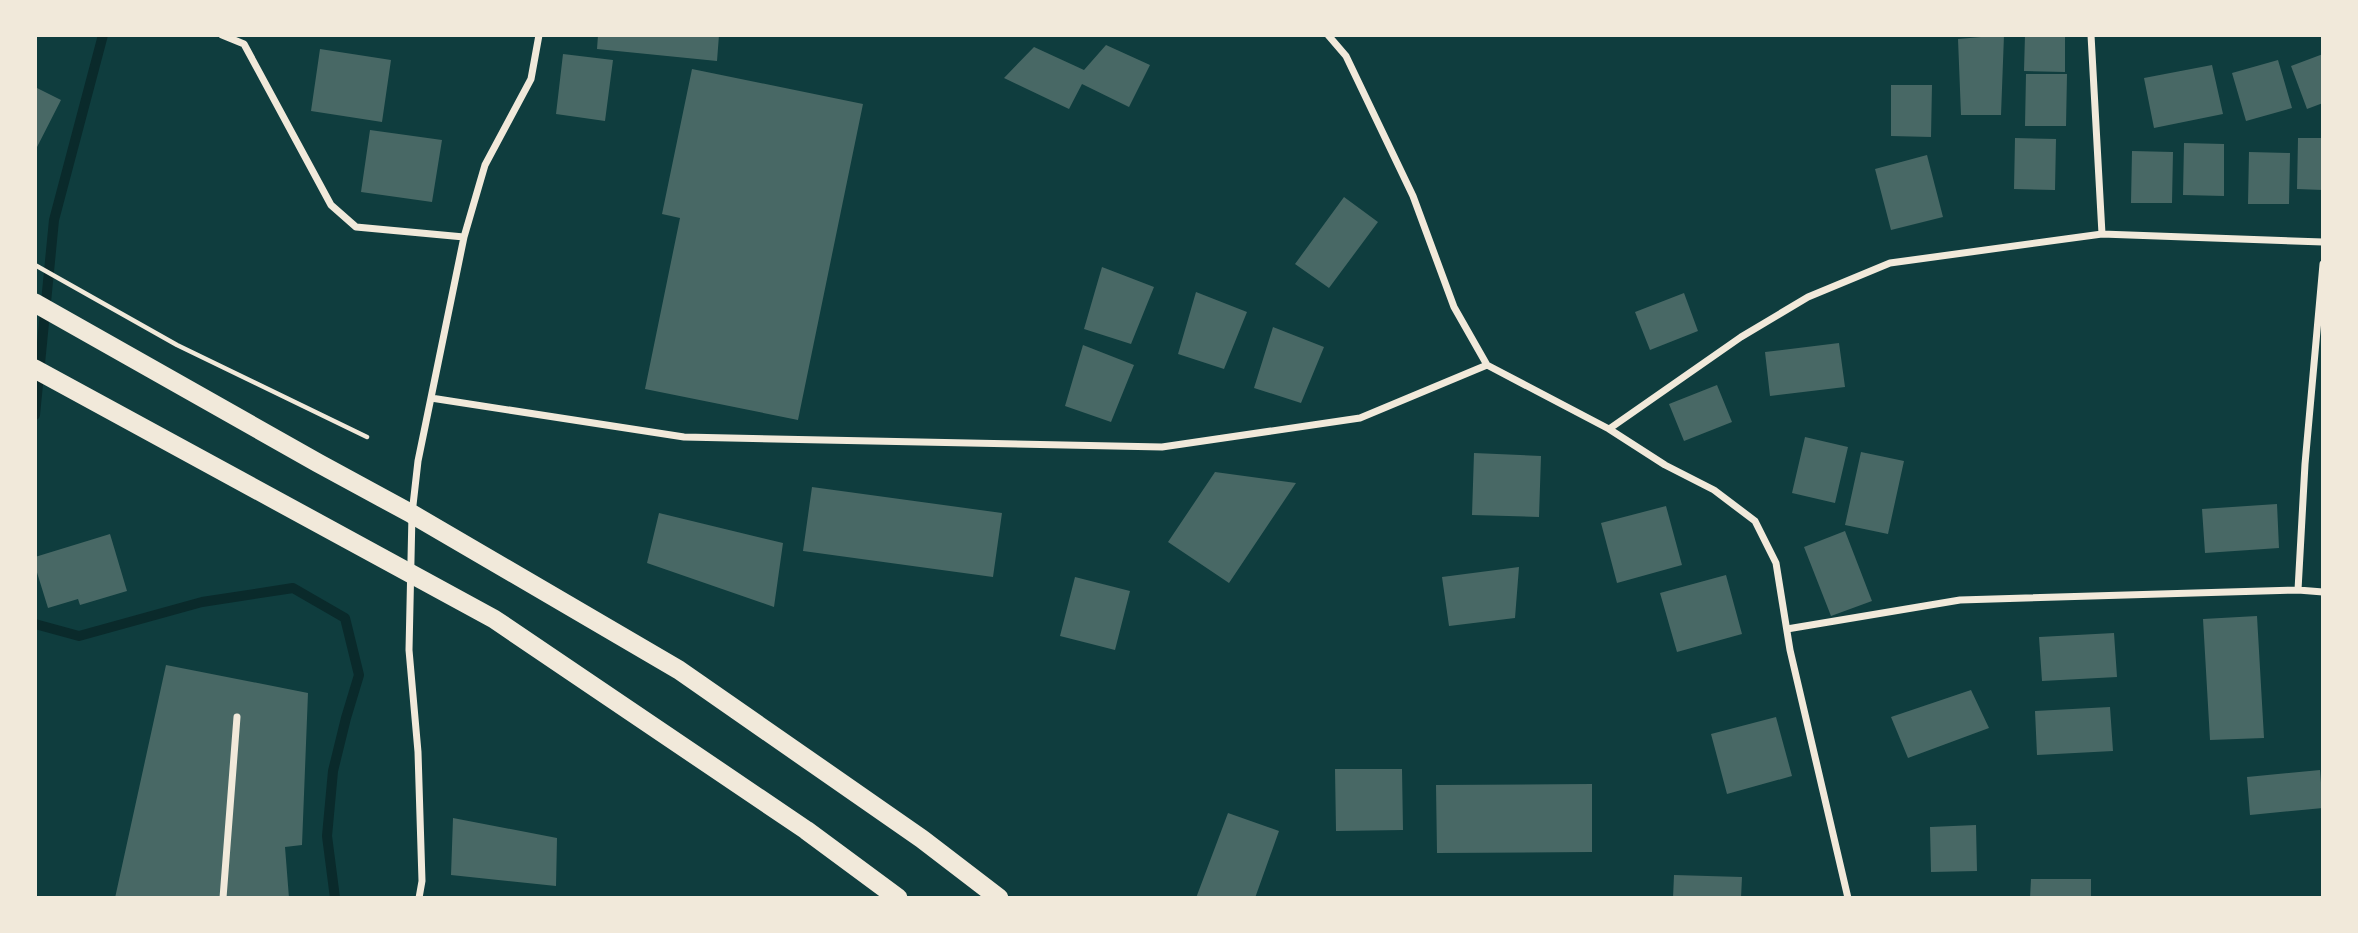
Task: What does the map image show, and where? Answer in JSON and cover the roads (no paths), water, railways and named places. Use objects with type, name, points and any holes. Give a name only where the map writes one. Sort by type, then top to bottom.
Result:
[{"type":"highway","points":[[35,303],[412,514],[679,670],[922,839],[999,898]]},
{"type":"highway","points":[[35,369],[494,619],[806,830],[898,898]]},
{"type":"street","points":[[419,898],[422,881],[418,752],[409,650],[412,514],[418,461],[464,237],[485,165],[531,79],[539,35]]},
{"type":"street","points":[[1328,35],[1346,56],[1413,196],[1454,307],[1487,365],[1609,429],[1665,465],[1714,490],[1755,521],[1776,562],[1787,629],[1847,898]]},
{"type":"street","points":[[2091,35],[2102,234]]},
{"type":"street","points":[[226,36],[244,44],[331,205],[356,227],[464,237]]},
{"type":"street","points":[[1609,429],[1741,337],[1808,297],[1890,263],[2102,234],[2323,242]]},
{"type":"street","points":[[2298,590],[2305,464],[2323,264]]},
{"type":"street","points":[[431,398],[684,437],[1162,447],[1360,418],[1487,365]]},
{"type":"street","points":[[1787,629],[1960,600],[2298,590],[2323,592]]},
{"type":"street","points":[[223,898],[237,717]]},
{"type":"waterway","points":[[35,415],[54,220],[103,35]]},
{"type":"waterway","points":[[35,624],[79,636],[202,602],[293,588],[345,618],[359,675],[333,771],[327,836],[335,898]]}]
